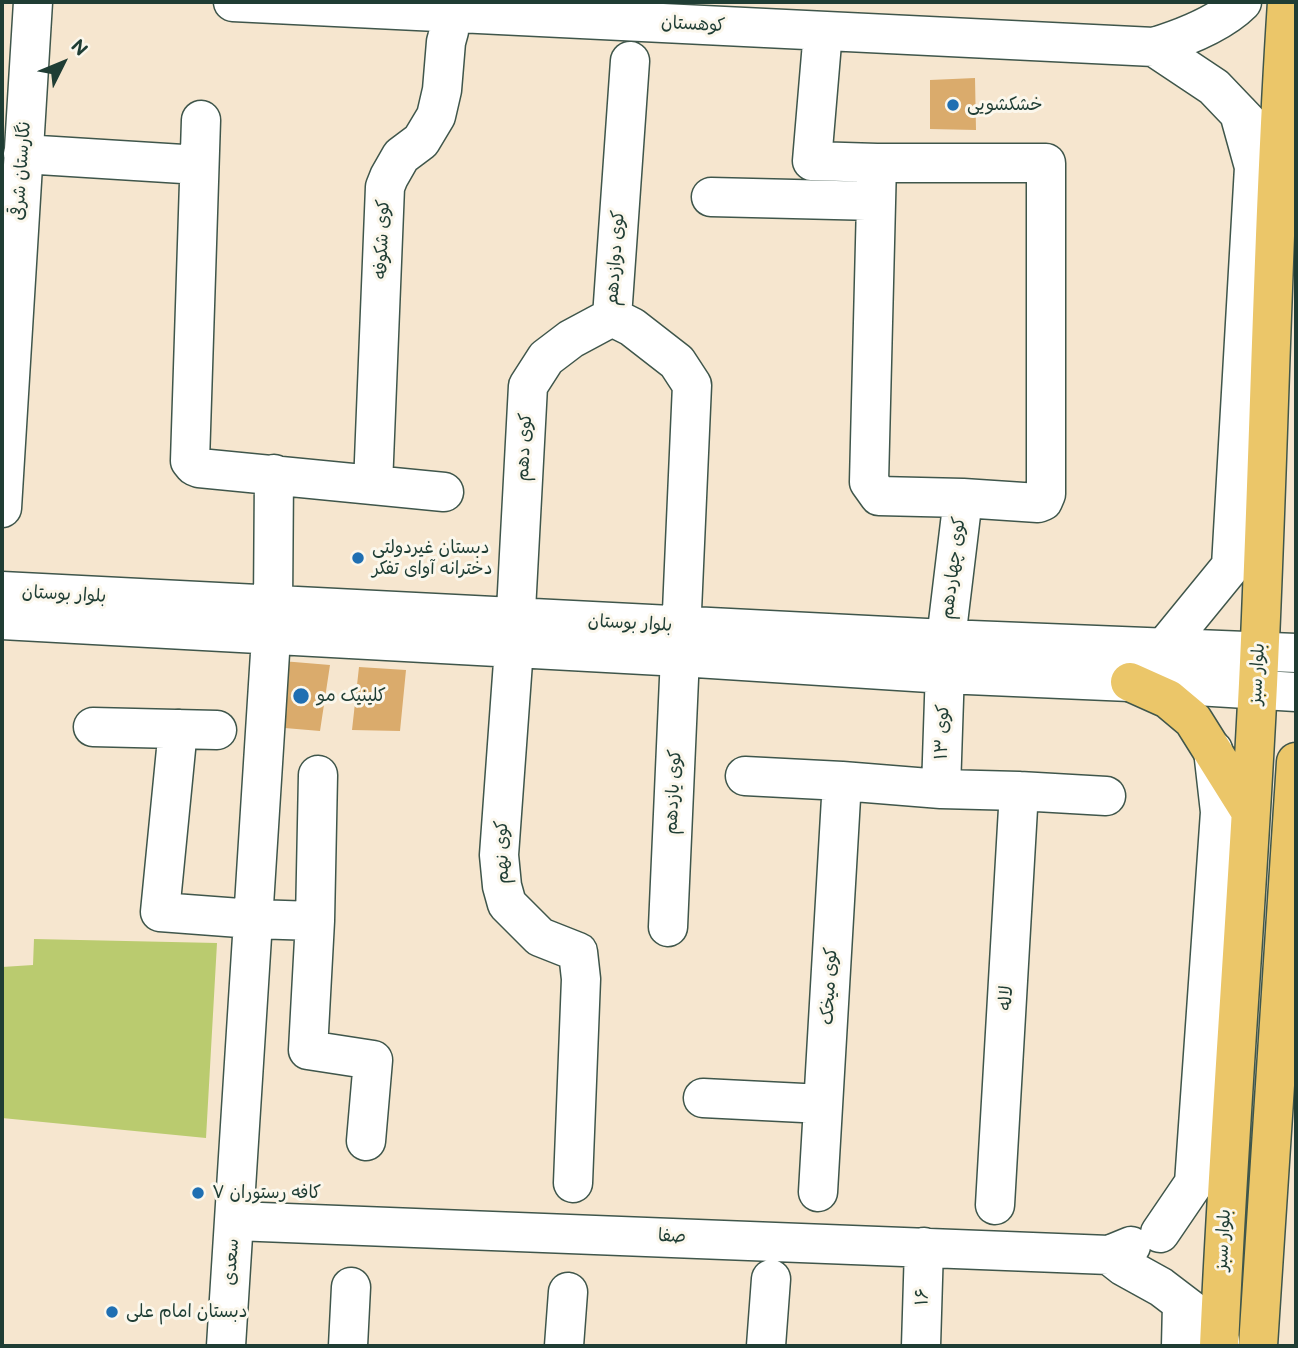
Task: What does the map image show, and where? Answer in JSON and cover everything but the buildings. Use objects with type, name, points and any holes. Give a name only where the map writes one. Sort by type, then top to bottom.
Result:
[{"type":"main road","name":"بلوار سبز","points":[[1220,1344],[1227,1178],[1257,690],[1278,652],[1278,151],[1287,2]]},
{"type":"main road","points":[[1130,682],[1168,699],[1193,720],[1250,811]]},
{"type":"main road","points":[[1258,1346],[1296,762]]},
{"type":"street","name":"نگارستان شرقی","points":[[2,508],[10,215],[23,154],[33,2]]},
{"type":"street","name":"کوهستان","points":[[233,2],[356,5],[823,31],[905,18],[1154,47]]},
{"type":"street","points":[[1154,47],[1187,37],[1238,4]]},
{"type":"street","name":"کوی شکوفه","points":[[373,485],[386,187],[401,156],[421,141],[436,116],[449,31],[447,12]]},
{"type":"street","points":[[823,31],[812,161],[1046,163],[1044,501],[1038,503],[879,496],[869,482],[877,163]]},
{"type":"street","points":[[1154,47],[1214,87],[1278,151]]},
{"type":"street","name":"کوی دوازدهم","points":[[630,61],[612,317],[632,327],[677,362],[692,386],[681,641]]},
{"type":"street","points":[[1164,648],[1231,566],[1254,167],[1239,113]]},
{"type":"street","points":[[201,120],[190,461],[199,468],[444,492]]},
{"type":"street","points":[[23,154],[199,165]]},
{"type":"street","points":[[711,197],[876,201]]},
{"type":"street","name":"کوی دهم","points":[[514,633],[528,386],[546,358],[612,317]]},
{"type":"street","name":"سعدی","points":[[226,1346],[272,620],[274,474]]},
{"type":"street","name":"کوی چهاردهم","points":[[946,657],[963,498]]},
{"type":"street","name":"بلوار بوستان","points":[[2,591],[272,620],[946,657],[1130,682],[1296,692]]},
{"type":"street","name":"بلوار بوستان","points":[[2,620],[272,620]]},
{"type":"street","name":"کوی نهم","points":[[514,633],[499,855],[502,886],[507,904],[540,937],[578,952],[581,979],[573,1183]]},
{"type":"street","name":"کوی یازدهم","points":[[668,927],[681,641]]},
{"type":"street","name":"بلوار بوستان","points":[[946,657],[1164,648],[1278,652]]},
{"type":"street","name":"کوی ۱۳","points":[[941,789],[946,657]]},
{"type":"street","points":[[93,727],[217,730]]},
{"type":"street","points":[[178,729],[160,912],[316,921]]},
{"type":"street","points":[[1160,1233],[1194,1183],[1220,812],[1213,750]]},
{"type":"street","points":[[318,775],[316,921],[308,1050],[373,1060],[366,1141]]},
{"type":"street","points":[[745,776],[842,780],[941,789],[1106,796]]},
{"type":"street","name":"کوی میخک","points":[[818,1192],[842,780]]},
{"type":"street","name":"لاله","points":[[995,1205],[1019,791]]},
{"type":"street","points":[[703,1098],[823,1104]]},
{"type":"street","points":[[1220,1344],[1203,1319],[1161,1287],[1109,1255],[1160,1233],[1208,1206],[1227,1178]]},
{"type":"street","name":"صفا","points":[[235,1220],[1109,1255]]},
{"type":"street","name":"۱۶","points":[[921,1346],[924,1247]]},
{"type":"street","points":[[766,1346],[771,1279]]},
{"type":"street","points":[[348,1346],[351,1287]]},
{"type":"street","points":[[564,1346],[568,1293]]},
{"type":"street","points":[[1181,1346],[1182,1304]]},
{"type":"green space","points":[[34,939],[217,943],[206,1138],[2,1118],[2,967],[33,965]]},
{"type":"place","name":"خشکشویی","points":[[953,105]]},
{"type":"place","name":"دبستان غیردولتی دخترانه آوای تفکر","points":[[358,558]]},
{"type":"place","name":"کلینیک مو","points":[[301,696]]},
{"type":"place","name":"کافه رستوران ۷","points":[[198,1193]]},
{"type":"place","name":"دبستان امام علی","points":[[112,1312]]}]
